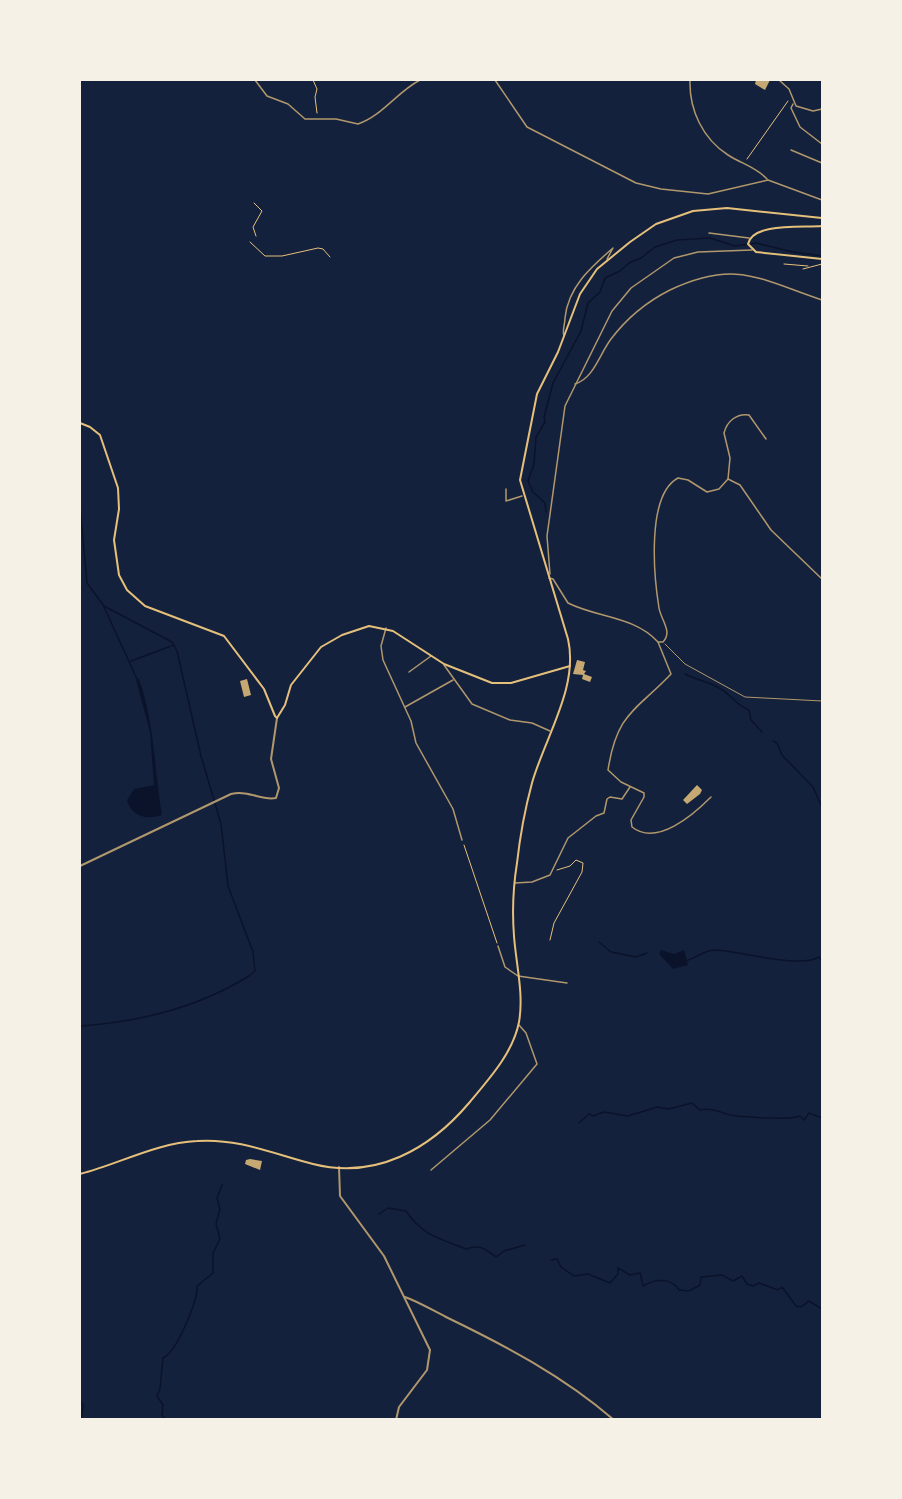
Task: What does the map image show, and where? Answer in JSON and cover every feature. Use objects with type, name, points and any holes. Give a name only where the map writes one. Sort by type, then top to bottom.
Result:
[{"type":"main road","points":[[80,1174],[162,1147],[197,1141],[237,1143],[315,1164],[339,1167],[395,1159],[434,1139],[462,1111],[499,1065],[513,1041],[519,1024],[520,997],[513,925],[514,883],[530,792],[570,666],[568,639],[522,496],[520,474],[540,386],[564,336],[580,294],[597,269],[656,225],[703,208],[727,208],[822,218]]},
{"type":"main road","points":[[822,226],[762,230],[749,239],[750,249],[822,259]]},
{"type":"main road","points":[[80,423],[100,435],[118,488],[119,509],[114,540],[119,575],[127,590],[145,606],[224,636],[264,689],[271,710],[278,718],[291,685],[321,647],[342,635],[369,626],[386,628],[444,664],[498,684],[527,680],[570,666]]},
{"type":"street","points":[[255,80],[270,98],[288,104],[305,119],[362,123],[420,80]]},
{"type":"street","points":[[495,80],[527,127],[636,183],[661,189],[708,194],[768,180]]},
{"type":"street","points":[[690,80],[692,100],[707,138],[744,165],[754,167],[768,180],[822,200]]},
{"type":"street","points":[[779,80],[789,89],[794,104],[791,108],[800,127],[822,144]]},
{"type":"street","points":[[794,104],[808,110],[822,109]]},
{"type":"street","points":[[791,150],[822,163]]},
{"type":"street","points":[[708,233],[749,239]]},
{"type":"street","points":[[564,336],[566,309],[575,289],[589,270],[613,248],[607,260]]},
{"type":"street","points":[[711,797],[680,825],[646,833],[632,827],[631,820],[644,797],[642,790],[630,787],[608,770],[610,757],[626,716],[671,674],[658,642],[647,630],[568,603],[553,579],[549,578],[547,536],[563,415],[574,384],[612,311],[631,288],[664,263],[687,254],[750,249]]},
{"type":"street","points":[[574,384],[587,380],[609,342],[638,309],[656,297],[699,277],[724,273],[750,276],[822,300]]},
{"type":"street","points":[[658,642],[663,642],[667,638],[668,630],[659,607],[654,542],[659,502],[667,485],[678,478],[688,480],[706,492],[719,489],[728,480],[730,458],[724,433],[730,421],[738,415],[749,415],[766,439]]},
{"type":"street","points":[[728,480],[740,484],[771,530],[822,579]]},
{"type":"street","points":[[506,489],[506,501],[522,496]]},
{"type":"street","points":[[386,628],[381,654],[421,753],[453,810],[462,840]]},
{"type":"street","points":[[409,672],[431,656]]},
{"type":"street","points":[[444,664],[472,704],[510,720],[532,723],[550,731]]},
{"type":"street","points":[[404,708],[454,679]]},
{"type":"street","points":[[80,866],[218,800],[241,792],[271,799],[279,794],[271,759],[278,718]]},
{"type":"street","points":[[514,883],[544,878],[555,870],[561,849],[568,838],[592,819],[604,813],[607,799],[610,796],[622,799],[630,787]]},
{"type":"street","points":[[498,946],[506,967],[518,976],[567,983]]},
{"type":"street","points":[[431,1170],[490,1120],[537,1064],[526,1033],[519,1024]]},
{"type":"street","points":[[339,1167],[340,1196],[384,1256],[428,1342],[431,1356],[427,1370],[399,1407],[396,1419]]},
{"type":"street","points":[[405,1297],[496,1340],[539,1365],[577,1389],[614,1419]]},
{"type":"lane","points":[[663,642],[685,664],[745,697],[822,701]]},
{"type":"path","points":[[312,80],[317,87],[315,101],[319,120]]},
{"type":"path","points":[[744,165],[792,98]]},
{"type":"path","points":[[254,203],[262,211],[253,227],[256,236]]},
{"type":"path","points":[[250,242],[265,256],[282,256],[318,248],[323,249],[330,257]]},
{"type":"path","points":[[784,264],[808,266],[822,264]]},
{"type":"path","points":[[802,268],[808,269],[808,266]]},
{"type":"path","points":[[462,840],[498,946]]},
{"type":"path","points":[[550,940],[554,923],[582,872],[583,863],[576,860],[570,866],[555,870]]},
{"type":"water","points":[[139,679],[151,730],[162,815],[151,817],[136,814],[127,800],[134,789],[154,785],[150,732],[136,680]]},
{"type":"water","points":[[661,950],[674,954],[684,950],[688,965],[673,969],[659,954]]},
{"type":"building","points":[[756,80],[770,80],[765,90],[755,84]]},
{"type":"building","points":[[577,660],[585,662],[584,674],[592,677],[590,682],[582,679],[583,675],[573,674]]},
{"type":"building","points":[[247,679],[251,695],[244,697],[240,681]]},
{"type":"building","points":[[697,785],[702,790],[700,794],[687,804],[683,800]]},
{"type":"building","points":[[246,1160],[262,1161],[260,1170],[245,1164]]},
{"type":"waterway","points":[[546,512],[545,503],[533,492],[528,481],[534,464],[536,437],[545,422],[544,417],[553,383],[581,331],[588,303],[600,292],[605,278],[641,258],[655,247],[677,240],[710,238],[735,246],[756,243],[793,252]]},
{"type":"waterway","points":[[794,252],[822,256]]},
{"type":"waterway","points":[[80,506],[87,583],[104,606],[172,642],[177,651],[201,756],[221,824],[228,886],[253,952],[255,971],[230,987],[168,1011],[124,1021],[80,1026]]},
{"type":"waterway","points":[[104,607],[137,679]]},
{"type":"waterway","points":[[131,661],[174,645]]},
{"type":"waterway","points":[[685,674],[725,691],[741,706],[749,710],[751,720],[762,732]]},
{"type":"waterway","points":[[773,741],[777,743],[782,755],[813,787],[822,807]]},
{"type":"waterway","points":[[599,942],[611,952],[636,957],[647,953]]},
{"type":"waterway","points":[[685,961],[707,951],[715,950],[798,961],[819,957],[822,961]]},
{"type":"waterway","points":[[579,1123],[589,1114],[593,1116],[604,1112],[628,1116],[657,1107],[669,1109],[692,1103],[700,1110],[736,1116],[778,1118],[800,1116],[804,1120],[809,1113],[822,1118]]},
{"type":"waterway","points":[[166,1420],[162,1415],[163,1405],[157,1396],[160,1389],[163,1358],[180,1337],[194,1303],[197,1286],[213,1273],[213,1253],[220,1239],[216,1224],[220,1209],[217,1198],[222,1185]]},
{"type":"waterway","points":[[379,1214],[388,1208],[406,1211],[419,1226],[433,1236],[466,1249],[482,1248],[496,1257],[504,1251],[525,1245]]},
{"type":"waterway","points":[[551,1260],[557,1259],[561,1267],[574,1276],[588,1274],[610,1283],[618,1274],[618,1268],[630,1275],[640,1273],[643,1286],[663,1280],[672,1283],[679,1290],[689,1291],[700,1285],[701,1277],[722,1275],[733,1281],[742,1276],[747,1284],[753,1286],[759,1283],[778,1290],[782,1287],[796,1306],[801,1307],[809,1301],[822,1309]]},
{"type":"waterway","points":[[80,1400],[83,1406],[81,1420]]}]
